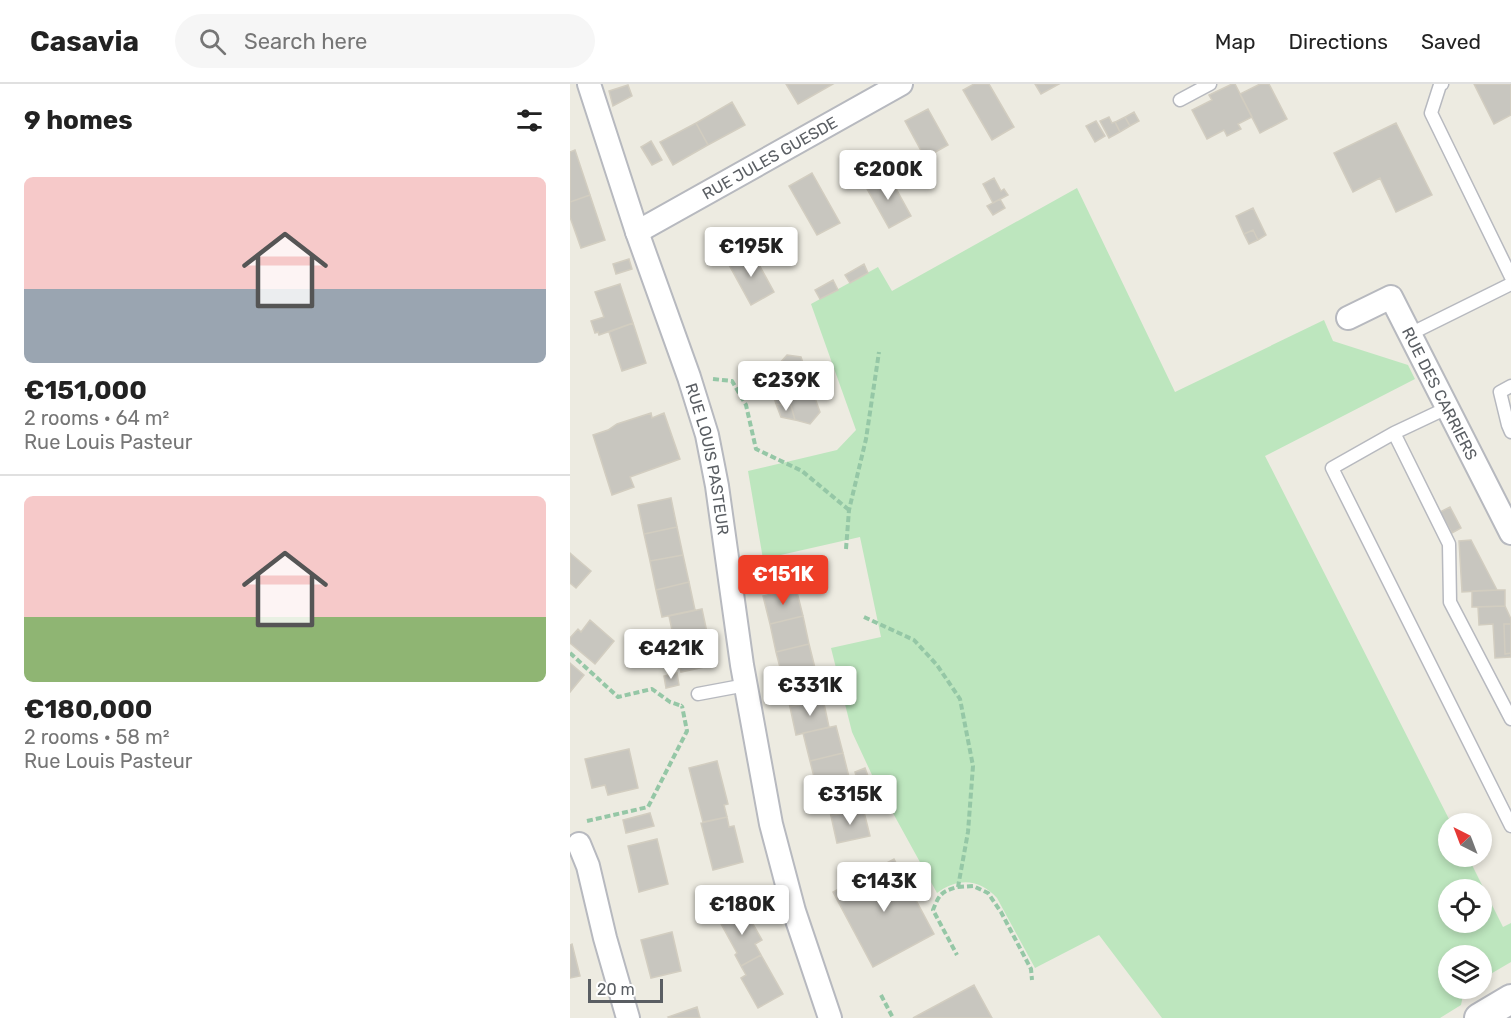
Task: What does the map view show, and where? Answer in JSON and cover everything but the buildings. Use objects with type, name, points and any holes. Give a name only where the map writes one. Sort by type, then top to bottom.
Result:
[{"type":"street","name":"RUE LOUIS PASTEUR","points":[[589,84],[707,435],[717,486],[746,685],[771,824],[794,911],[830,1018]]},
{"type":"street","name":"RUE JULES GUESDE","points":[[638,232],[901,84]]},
{"type":"street","name":"RUE DES CARRIERS","points":[[1348,318],[1391,297],[1511,532]]},
{"type":"street","points":[[580,833],[605,938],[628,1018]]},
{"type":"street","points":[[1479,1018],[1511,999]]},
{"type":"lane","points":[[1180,100],[1210,84]]},
{"type":"lane","points":[[1442,84],[1431,113],[1511,277]]},
{"type":"lane","points":[[1410,334],[1511,284]]},
{"type":"lane","points":[[1511,386],[1500,392],[1511,432]]},
{"type":"lane","points":[[1447,408],[1332,468],[1511,826]]},
{"type":"lane","points":[[1394,434],[1449,544],[1450,602],[1511,719]]},
{"type":"lane","points":[[698,694],[746,685]]},
{"type":"path","points":[[846,549],[849,510],[866,439],[879,352]]},
{"type":"path","points":[[711,379],[732,381],[746,405],[756,449],[802,471],[849,510]]},
{"type":"path","points":[[864,617],[914,640],[937,665],[960,699],[973,766],[968,832],[957,887]]},
{"type":"path","points":[[570,653],[618,697],[652,689],[670,702],[682,706]]},
{"type":"path","points":[[682,706],[698,694]]},
{"type":"path","points":[[580,833],[648,807],[687,731],[682,706]]},
{"type":"path","points":[[957,956],[933,910],[938,897],[946,890],[973,886],[988,893],[1000,912],[1031,969],[1032,980]]},
{"type":"path","points":[[881,995],[892,1018]]},
{"type":"green space","points":[[1077,188],[1175,392],[1324,320],[1333,341],[1408,365],[1415,379],[1265,456],[1446,813],[1438,813],[1438,867],[1473,867],[1479,879],[1438,879],[1438,933],[1492,933],[1492,905],[1503,927],[1511,923],[1511,962],[1492,973],[1492,945],[1438,945],[1438,999],[1462,999],[1461,1005],[1440,1018],[1162,1018],[1099,935],[1035,968],[997,898],[990,892],[968,882],[953,884],[937,893],[872,775],[852,732],[831,648],[881,637],[860,537],[763,559],[748,471],[837,450],[856,430],[811,304],[878,267],[892,291]]}]
